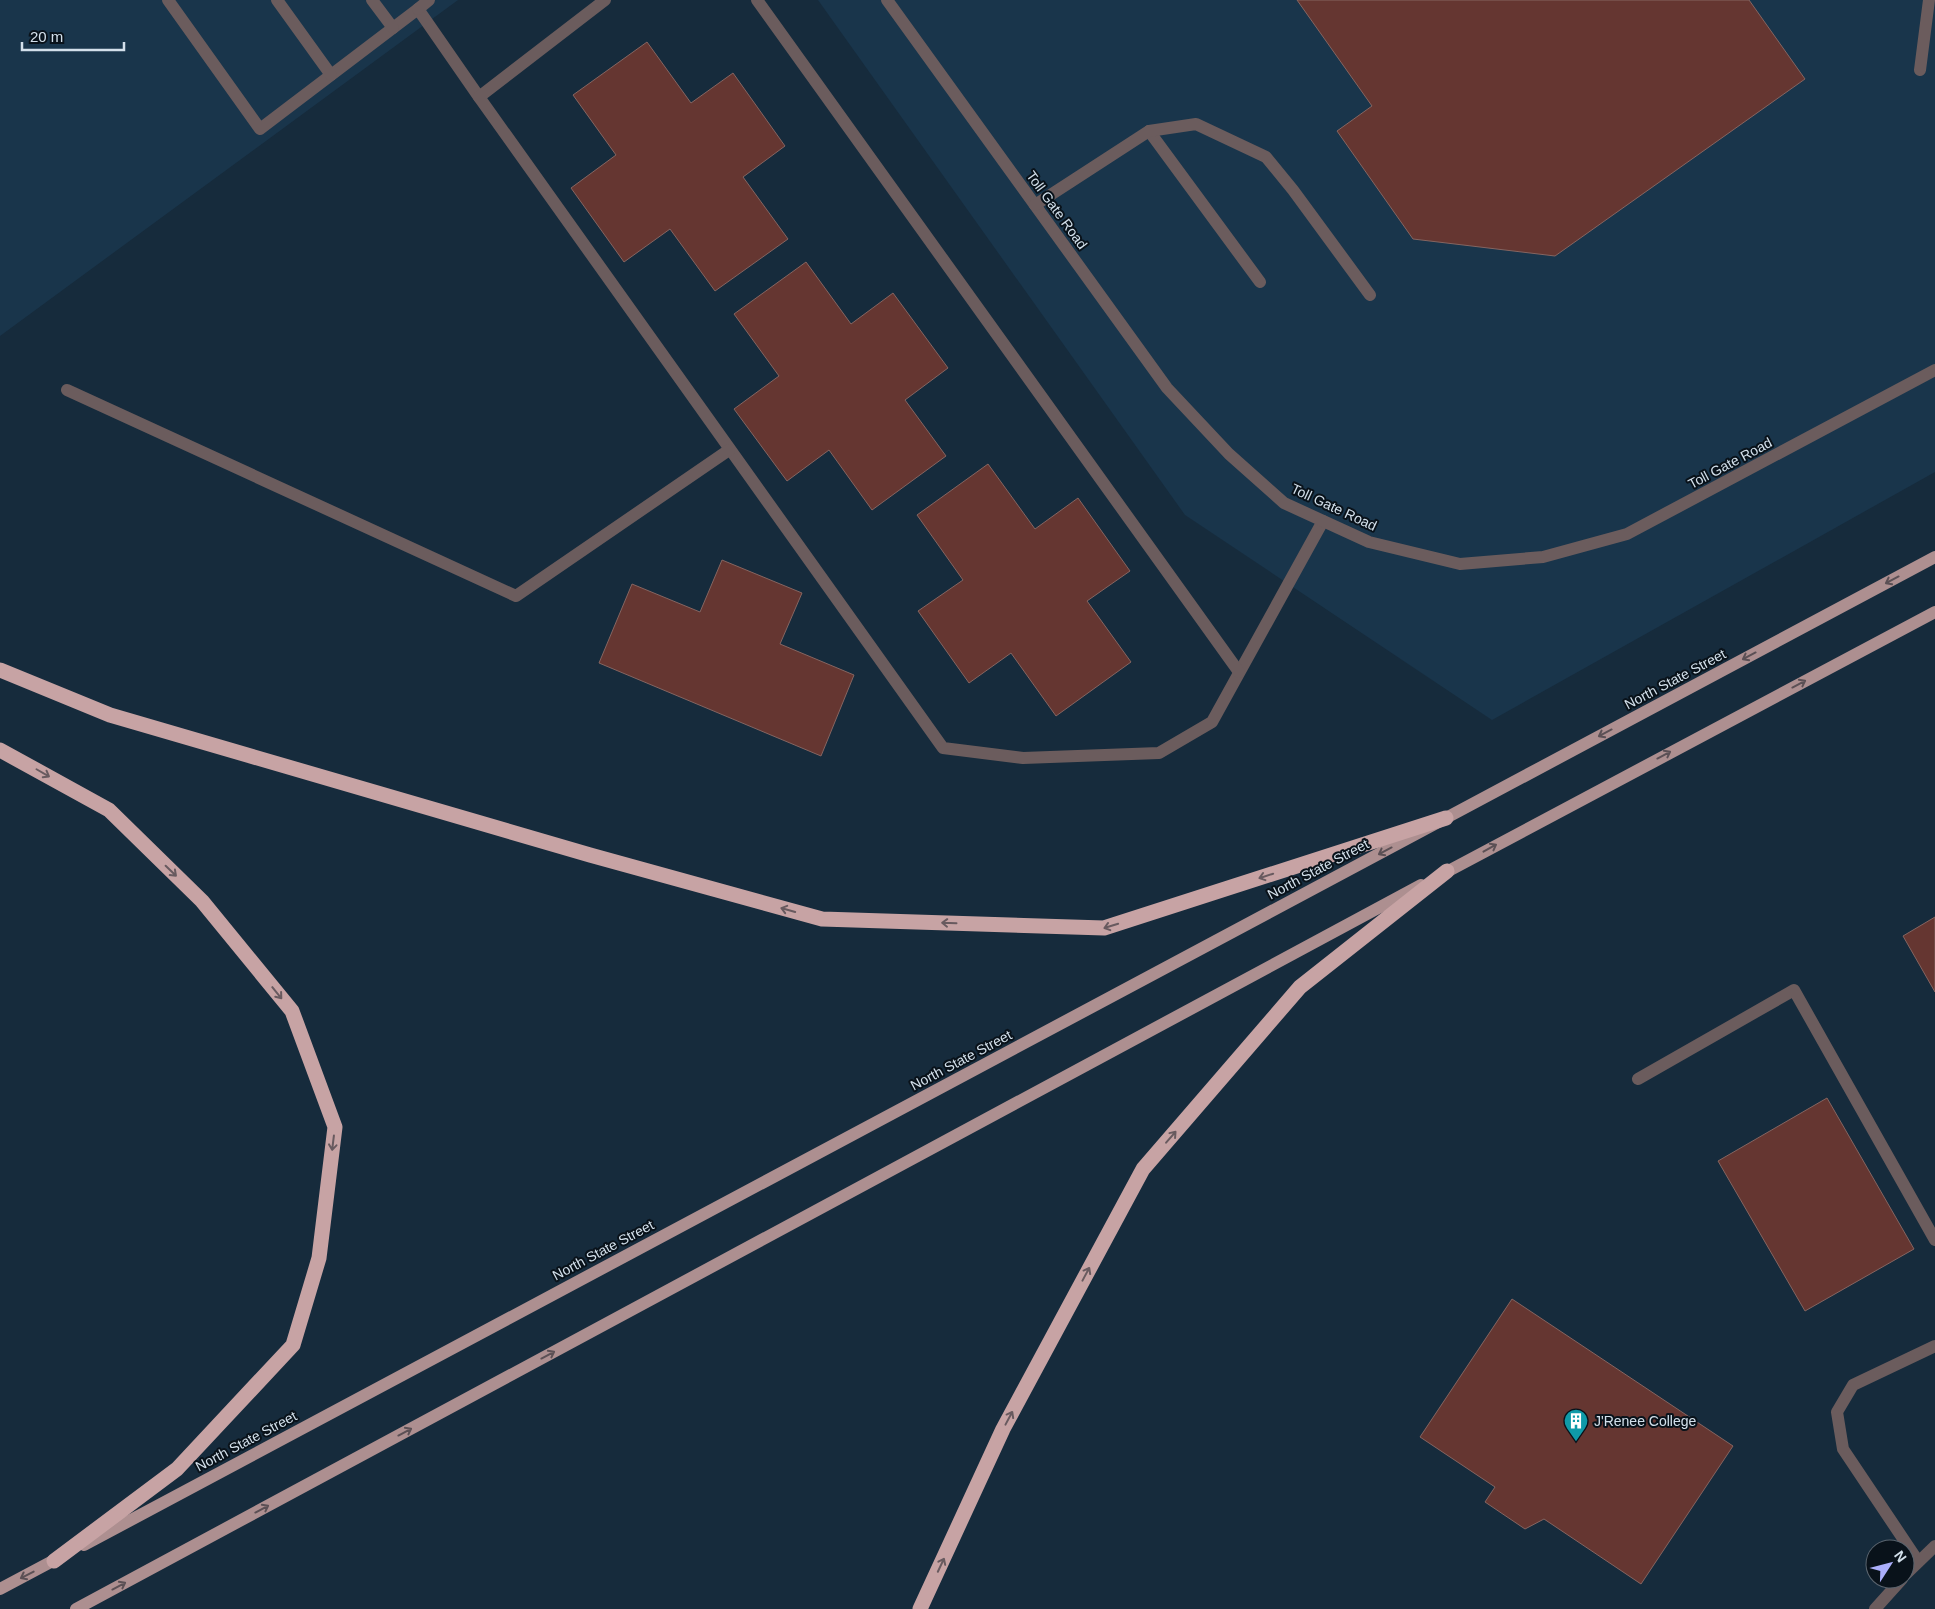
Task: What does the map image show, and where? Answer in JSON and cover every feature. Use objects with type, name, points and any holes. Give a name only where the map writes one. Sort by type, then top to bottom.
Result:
[{"type":"highway","points":[[0,670],[110,715],[580,852],[822,920],[1104,928],[1446,818]]},
{"type":"highway","points":[[0,750],[109,810],[202,901],[292,1011],[335,1127],[319,1258],[293,1345],[177,1469],[54,1561]]},
{"type":"highway","points":[[920,1609],[1003,1428],[1143,1169],[1300,987],[1447,871]]},
{"type":"main road","name":"North State Street","points":[[0,1588],[54,1561],[1935,557]]},
{"type":"main road","points":[[76,1609],[1447,871],[1935,612]]},
{"type":"street","points":[[168,0],[260,129],[429,0]]},
{"type":"street","points":[[277,0],[331,75]]},
{"type":"street","points":[[372,0],[393,28]]},
{"type":"street","points":[[479,97],[605,0]]},
{"type":"street","points":[[757,0],[1239,672]]},
{"type":"street","name":"Toll Gate Road","points":[[887,0],[1167,388],[1229,454],[1284,503],[1369,542],[1460,564],[1542,557],[1627,534],[1935,370]]},
{"type":"street","points":[[1920,70],[1930,0]]},
{"type":"street","points":[[418,9],[729,450],[943,748],[1023,758],[1158,753],[1212,722],[1323,521]]},
{"type":"street","points":[[1036,205],[1149,131],[1196,124],[1266,156],[1294,190],[1370,295]]},
{"type":"street","points":[[1149,131],[1260,282]]},
{"type":"street","points":[[67,390],[516,596],[729,450]]},
{"type":"street","points":[[1638,1079],[1794,990],[1935,1240]]},
{"type":"street","points":[[1918,1561],[1843,1449],[1838,1412],[1853,1385],[1935,1346]]},
{"type":"street","points":[[1915,1564],[1935,1546]]},
{"type":"street","points":[[1875,1609],[1893,1589]]},
{"type":"shaded area","points":[[0,0],[458,0],[0,336]]},
{"type":"shaded area","points":[[818,0],[1935,0],[1935,472],[1492,720],[1185,515]]},
{"type":"building","points":[[1297,0],[1749,0],[1805,79],[1555,256],[1413,239],[1337,131],[1372,106]]},
{"type":"building","points":[[647,42],[691,103],[733,73],[785,146],[743,177],[788,239],[715,291],[670,229],[624,262],[571,188],[616,155],[573,95]]},
{"type":"building","points":[[806,262],[851,324],[893,293],[948,368],[905,400],[946,456],[872,510],[829,450],[787,481],[734,409],[779,376],[734,314]]},
{"type":"building","points":[[988,464],[1035,529],[1078,498],[1130,571],[1087,601],[1131,662],[1056,716],[1011,653],[969,683],[918,611],[963,580],[917,515]]},
{"type":"building","points":[[722,560],[802,593],[780,644],[854,675],[821,756],[599,663],[632,584],[700,612]]},
{"type":"building","points":[[1935,917],[1935,992],[1903,936]]},
{"type":"building","points":[[1827,1098],[1914,1249],[1805,1311],[1718,1161]]},
{"type":"building","name":"J'Renee College","points":[[1512,1299],[1733,1446],[1641,1584],[1544,1519],[1525,1529],[1485,1502],[1495,1487],[1420,1437]]},
{"type":"place","name":"J'Renee College","points":[[1576,1442]]}]
